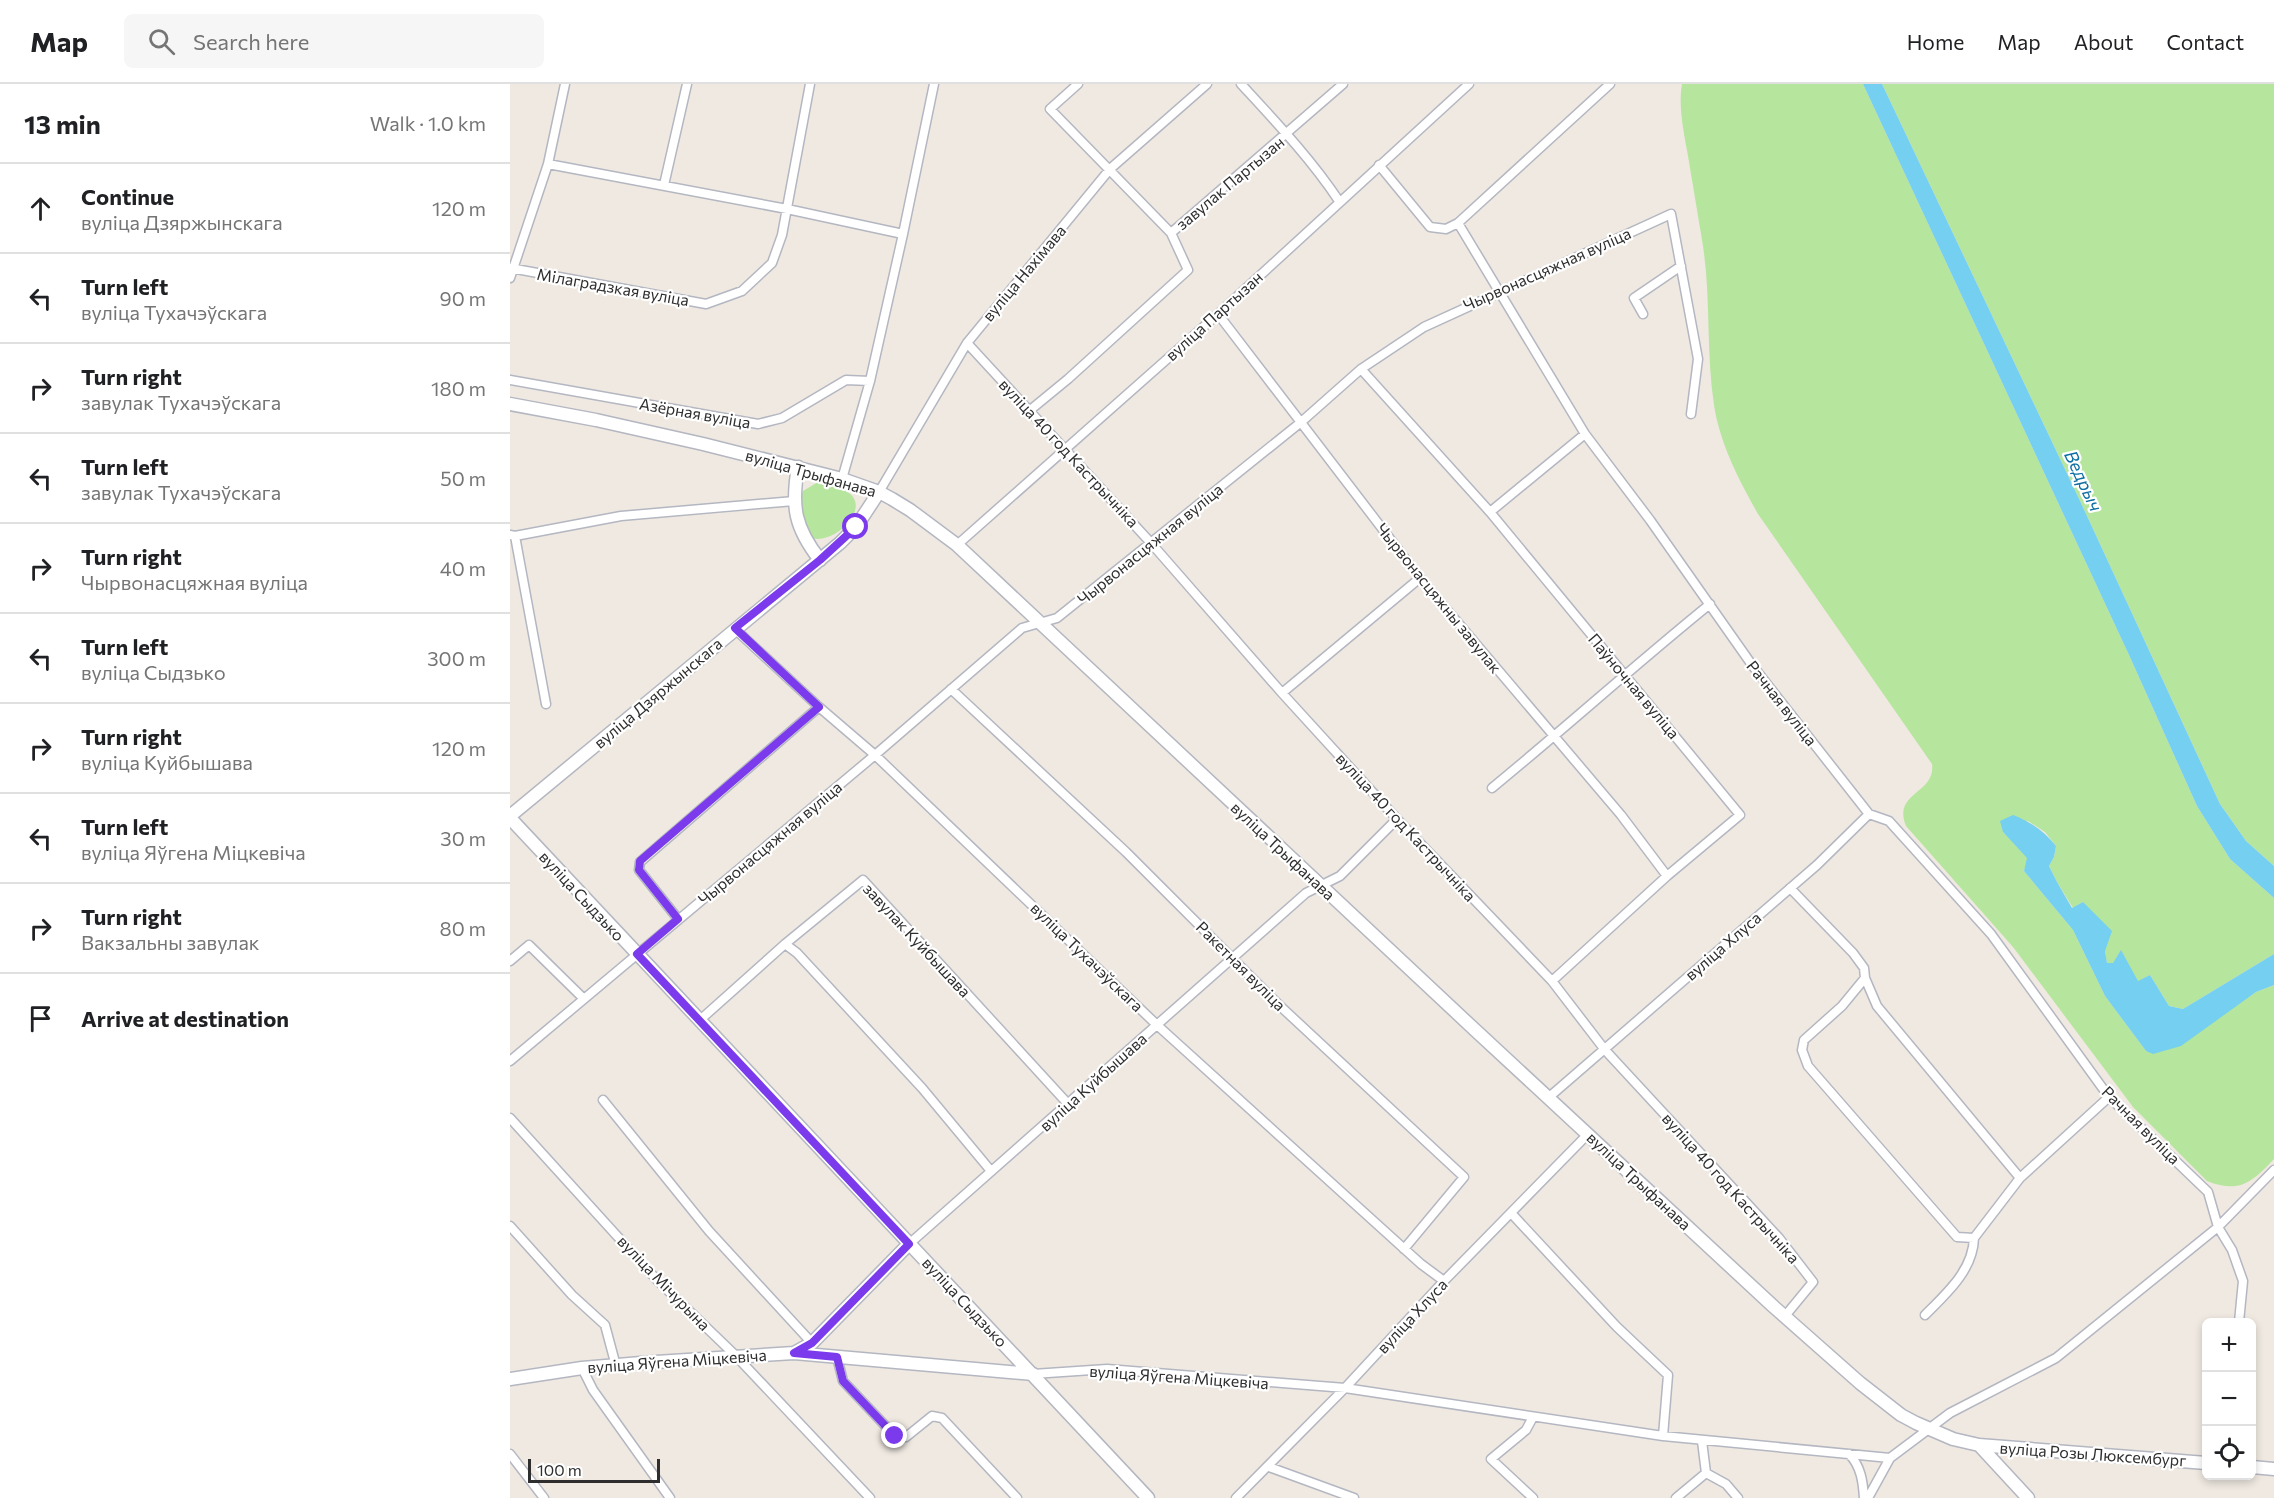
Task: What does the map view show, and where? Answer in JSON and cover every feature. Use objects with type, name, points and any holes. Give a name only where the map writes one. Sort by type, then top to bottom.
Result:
[{"type":"street","points":[[511,271],[548,164],[565,84]]},
{"type":"street","points":[[664,185],[687,84]]},
{"type":"street","name":"Мілаградзкая вуліца","points":[[511,271],[706,304],[742,291],[772,263],[782,235],[810,84]]},
{"type":"street","points":[[842,479],[870,381],[934,84]]},
{"type":"street","points":[[1078,84],[1050,109],[1171,233]]},
{"type":"street","name":"вуліца Нахімава","points":[[879,492],[967,343],[1110,169],[1207,84]]},
{"type":"street","points":[[1241,84],[1287,134],[1340,201]]},
{"type":"street","name":"завулак Партызан","points":[[1029,411],[1068,379],[1188,270],[1171,233],[1343,84]]},
{"type":"street","name":"вуліца Партызан","points":[[957,545],[1218,314],[1469,84]]},
{"type":"street","points":[[1379,165],[1430,227],[1446,229],[1458,223],[1610,84]]},
{"type":"street","points":[[548,164],[787,209],[903,234]]},
{"type":"street","name":"Чырвонасцяжная вуліца","points":[[510,1060],[875,755],[1022,628],[1057,618],[1300,423],[1361,369],[1424,327],[1671,214],[1698,359],[1691,414]]},
{"type":"street","name":"Рачная вуліца","points":[[1458,223],[1585,434],[1650,520],[1752,664],[1869,814],[1889,821],[1991,934],[2109,1097],[2208,1192],[2218,1227]]},
{"type":"street","points":[[1643,314],[1634,298],[1681,266]]},
{"type":"street","name":"Чырвонасцяжны завулак","points":[[1218,314],[1419,578],[1621,814],[1667,876]]},
{"type":"street","name":"вуліца 40 год Кастрычніка","points":[[967,343],[1066,448],[1282,693],[1397,819],[1552,981],[1605,1050],[1779,1238],[1813,1282],[1785,1316]]},
{"type":"street","name":"Паўночная вуліца","points":[[1361,369],[1490,512],[1740,815],[1667,876],[1552,981]]},
{"type":"street","name":"Азёрная вуліца","points":[[510,380],[758,424],[782,418],[846,380],[870,381]]},
{"type":"street","name":"вуліца Трыфанава","points":[[510,404],[596,420],[798,467],[879,492],[910,510],[957,545],[1548,1098],[1860,1383],[1893,1408],[1929,1429],[1953,1439],[1979,1445]]},
{"type":"street","points":[[1490,512],[1585,434]]},
{"type":"street","points":[[798,467],[794,501],[805,541],[820,560]]},
{"type":"street","name":"вуліца Дзяржынскага","points":[[510,817],[735,628],[820,560],[856,527],[879,492]]},
{"type":"street","points":[[546,704],[513,535],[621,516],[794,501]]},
{"type":"street","points":[[1282,693],[1419,578]]},
{"type":"street","points":[[1492,788],[1624,674],[1710,604]]},
{"type":"street","name":"вуліца Тухачэўскага","points":[[735,628],[819,707],[875,755],[1157,1025],[1404,1249],[1444,1281]]},
{"type":"street","name":"Ракетная вуліца","points":[[951,689],[1126,852],[1279,1005],[1464,1177],[1404,1249]]},
{"type":"street","points":[[678,919],[639,870],[640,861],[819,707]]},
{"type":"street","name":"вуліца Хлуса","points":[[1548,1098],[1818,865],[1869,814]]},
{"type":"street","name":"вуліца Сыдзько","points":[[510,817],[1148,1498]]},
{"type":"street","name":"вуліца Куйбышава","points":[[794,1353],[812,1343],[909,1244],[991,1171],[1069,1105],[1306,893],[1340,876],[1397,819]]},
{"type":"street","name":"завулак Куйбышава","points":[[699,1020],[785,944],[863,880],[1069,1105]]},
{"type":"street","points":[[1790,888],[1853,952],[1864,968],[1865,978],[1877,1006],[2020,1178]]},
{"type":"street","points":[[785,944],[797,953],[922,1088],[991,1171]]},
{"type":"street","points":[[510,961],[529,945],[584,999]]},
{"type":"street","points":[[1865,978],[1842,1006],[1804,1040],[1802,1050],[1808,1066],[1957,1237],[1974,1238]]},
{"type":"street","points":[[1925,1315],[1965,1271],[1974,1251],[1974,1238],[2020,1178],[2109,1097]]},
{"type":"street","points":[[603,1100],[710,1231],[812,1343]]},
{"type":"street","name":"вуліца Мічурына","points":[[510,1118],[657,1280],[735,1355],[870,1498]]},
{"type":"street","name":"вуліца Хлуса","points":[[1236,1498],[1269,1467],[1444,1281],[1588,1134]]},
{"type":"street","points":[[1866,1498],[1890,1458],[1950,1413],[2056,1358],[2218,1227],[2274,1170]]},
{"type":"street","points":[[1511,1213],[1617,1327],[1668,1375],[1663,1436]]},
{"type":"street","points":[[510,1226],[572,1295],[605,1325],[616,1366]]},
{"type":"street","points":[[2218,1227],[2232,1250],[2243,1281],[2239,1318]]},
{"type":"street","name":"вуліца Яўгена Міцкевіча","points":[[510,1379],[582,1368],[735,1355],[794,1353],[1033,1374],[1107,1369],[1345,1388],[1663,1436],[1890,1458]]},
{"type":"street","points":[[837,1357],[843,1381],[895,1436],[906,1437],[932,1416],[942,1418],[1017,1498]]},
{"type":"street","points":[[582,1368],[593,1390],[670,1498]]},
{"type":"street","points":[[1533,1417],[1526,1430],[1491,1459],[1533,1498]]},
{"type":"street","points":[[1702,1441],[1706,1473]]},
{"type":"street","points":[[1979,1445],[2028,1498]]},
{"type":"street","name":"вуліца Розы Люксембург","points":[[1979,1445],[2202,1463]]},
{"type":"street","points":[[510,1454],[544,1498]]},
{"type":"street","points":[[1849,1454],[1857,1462],[1866,1498]]},
{"type":"street","points":[[1269,1467],[1354,1498]]},
{"type":"street","points":[[2256,1467],[2274,1469]]},
{"type":"street","points":[[1676,1498],[1706,1473]]},
{"type":"street","points":[[1706,1473],[1726,1484],[1738,1498]]},
{"type":"green space","points":[[1682,84],[1863,84],[2197,806],[2230,859],[2274,898],[2274,954],[2183,1009],[2169,1006],[2150,975],[2138,982],[2121,951],[2113,964],[2107,964],[2105,951],[2083,902],[2073,908],[2049,866],[2056,846],[2045,832],[2028,821],[2003,832],[2028,858],[2024,871],[2073,930],[2105,996],[2146,1051],[2228,1011],[2256,992],[2274,985],[2274,1159],[2259,1174],[2245,1183],[2228,1186],[2207,1181],[2133,1107],[2013,947],[1906,826],[1903,815],[1905,806],[1909,799],[1928,782],[1932,764],[1758,514],[1737,475],[1721,434],[1712,385],[1703,246],[1682,120]]},
{"type":"green space","points":[[1882,84],[2274,84],[2274,866],[2246,841],[2220,804],[2081,503]]},
{"type":"green space","points":[[818,482],[849,493],[855,500],[856,509],[846,526],[827,537],[817,539],[808,537],[803,526],[800,508],[803,491]]},
{"type":"water","points":[[1863,84],[1882,84],[2081,503],[2220,804],[2246,841],[2274,866],[2274,898],[2230,859],[2197,806]]},
{"type":"water","points":[[2013,815],[2037,828],[2056,846],[2049,866],[2072,908],[2083,902],[2112,931],[2105,951],[2107,963],[2113,963],[2121,950],[2138,981],[2150,975],[2169,1006],[2183,1009],[2274,954],[2274,985],[2256,992],[2181,1046],[2153,1054],[2146,1051],[2105,996],[2073,930],[2024,871],[2027,858],[2003,832],[2000,821]]},
{"type":"route","points":[[856,527],[794,582],[735,628],[819,707],[640,861],[639,870],[678,919],[637,954],[909,1244],[812,1343],[794,1353],[837,1357],[843,1381],[895,1436]]},
{"type":"water label","name":"Ведрыч","points":[[2083,481]]}]
